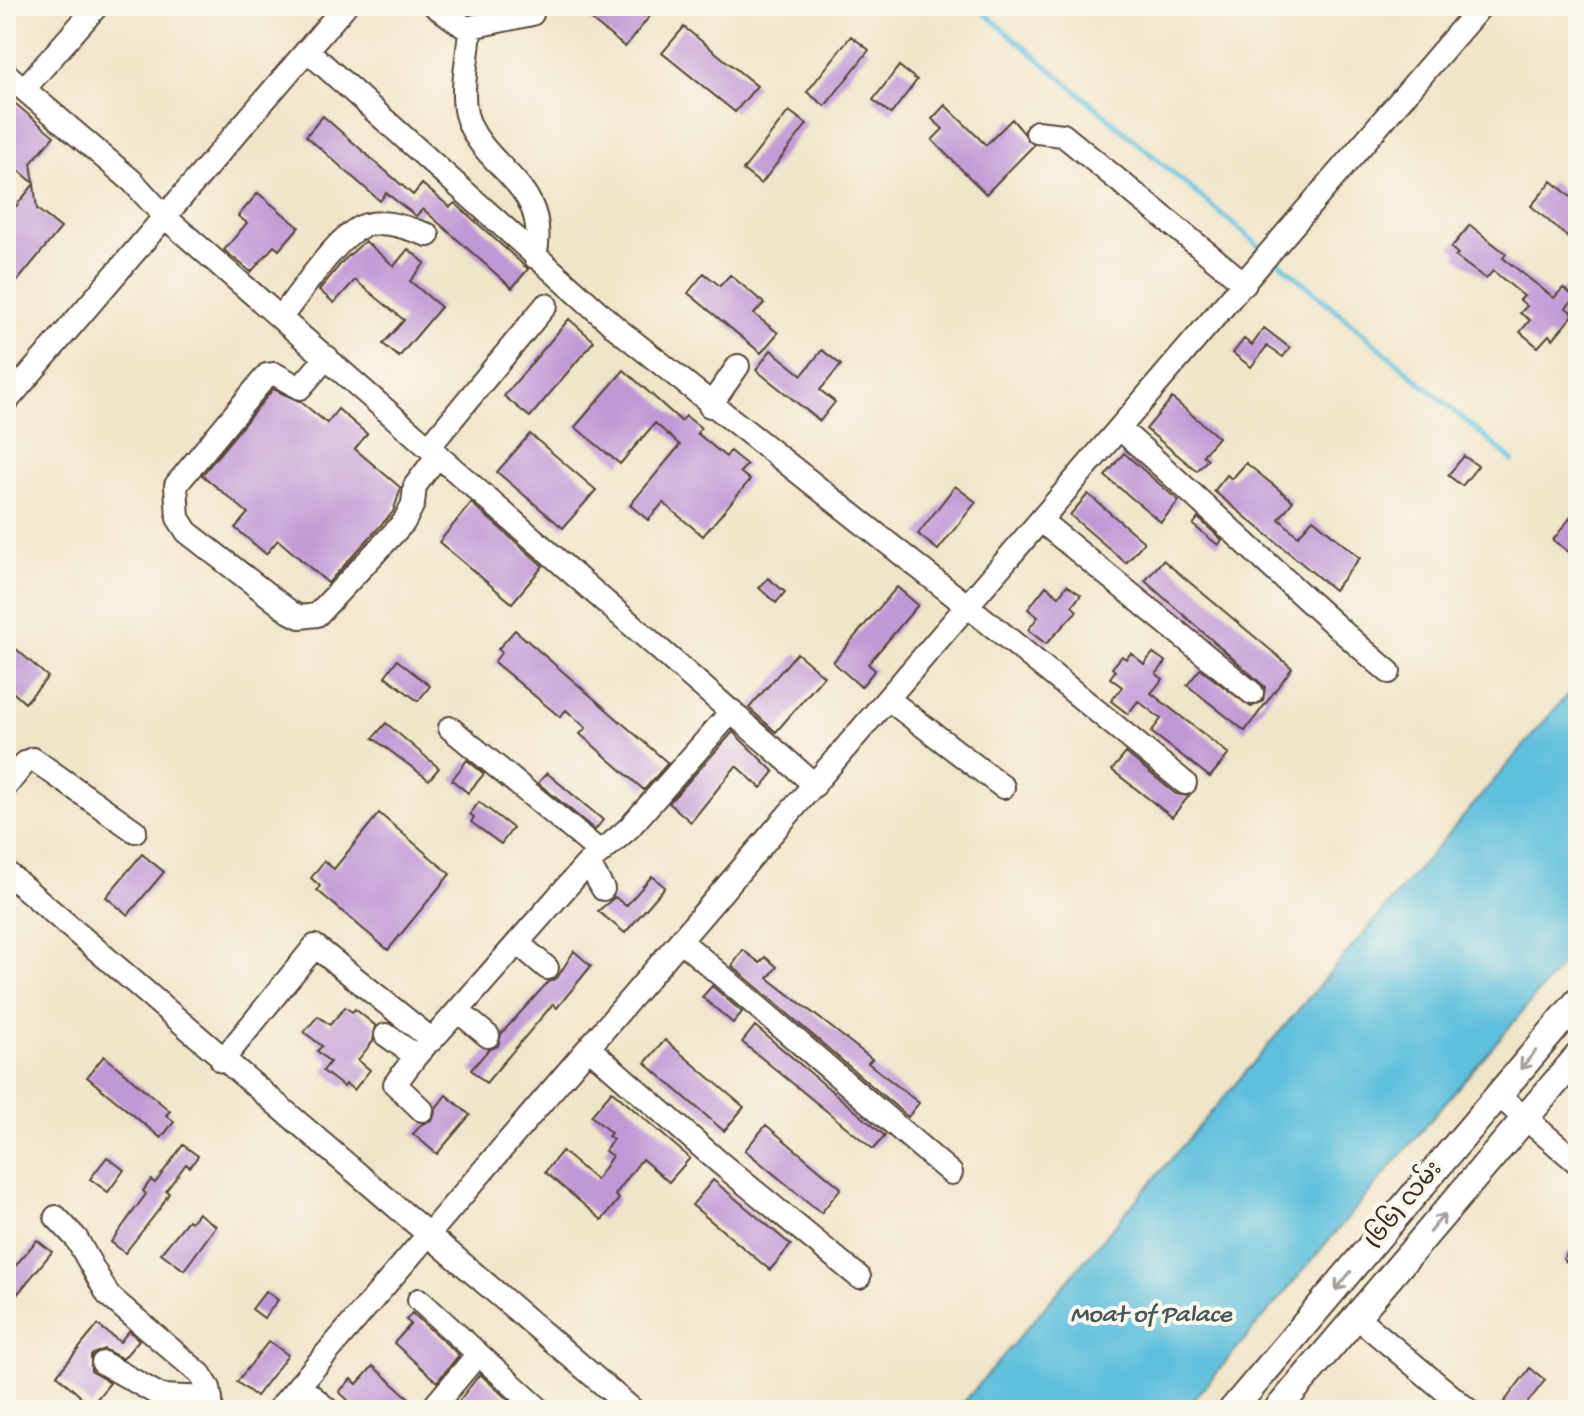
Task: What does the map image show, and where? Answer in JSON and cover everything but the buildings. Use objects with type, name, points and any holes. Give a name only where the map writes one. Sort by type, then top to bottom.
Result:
[{"type":"main road","name":"(၆၆) လမ်း","points":[[1232,1410],[1578,1001]]},
{"type":"main road","name":"(၆၆) လမ်း","points":[[1277,1410],[1578,1056]]},
{"type":"street","points":[[24,89],[97,6]]},
{"type":"street","points":[[435,6],[470,28],[532,14]]},
{"type":"street","points":[[278,1410],[1481,6]]},
{"type":"street","points":[[6,402],[166,218],[340,8]]},
{"type":"street","points":[[470,28],[466,112],[475,132],[534,211],[539,240],[535,257]]},
{"type":"street","points":[[307,50],[535,257],[710,406],[1185,783]]},
{"type":"street","points":[[6,74],[132,181],[166,218],[815,785]]},
{"type":"street","points":[[1037,132],[1063,135],[1245,284]]},
{"type":"street","points":[[281,317],[340,244],[357,230],[384,224],[428,235]]},
{"type":"street","points":[[327,357],[300,388],[275,374],[267,375],[176,485],[178,518],[187,532],[300,617],[317,615],[404,522],[413,504],[415,486],[433,451],[546,305]]},
{"type":"street","points":[[710,406],[738,366]]},
{"type":"street","points":[[1120,429],[1230,525],[1318,612],[1389,672]]},
{"type":"street","points":[[1041,521],[1252,693]]},
{"type":"street","points":[[888,699],[1003,787]]},
{"type":"street","points":[[422,1110],[395,1084],[594,857],[629,828],[732,711]]},
{"type":"street","points":[[450,728],[594,857],[603,889]]},
{"type":"street","points":[[6,786],[25,763],[33,759],[135,831]]},
{"type":"street","points":[[6,872],[427,1237],[633,1410]]},
{"type":"street","points":[[681,941],[951,1173]]},
{"type":"street","points":[[518,943],[547,968]]},
{"type":"street","points":[[222,1061],[315,946],[424,1048]]},
{"type":"street","points":[[458,1011],[488,1036]]},
{"type":"street","points":[[386,1035],[424,1048]]},
{"type":"street","points":[[589,1048],[720,1163],[859,1277]]},
{"type":"street","points":[[1498,1095],[1578,1163]]},
{"type":"street","points":[[56,1217],[76,1238],[108,1295],[194,1367],[205,1380],[211,1404],[161,1396],[103,1363]]},
{"type":"street","points":[[419,1300],[540,1410]]},
{"type":"street","points":[[1358,1318],[1468,1410]]},
{"type":"street","points":[[431,1410],[478,1354]]},
{"type":"street","points":[[299,1385],[328,1410]]},
{"type":"water","name":"Moat of Palace","points":[[1578,682],[1578,946],[1185,1410],[957,1410]]},
{"type":"waterway","points":[[976,6],[1265,251]]},
{"type":"waterway","points":[[1273,257],[1513,461]]}]
